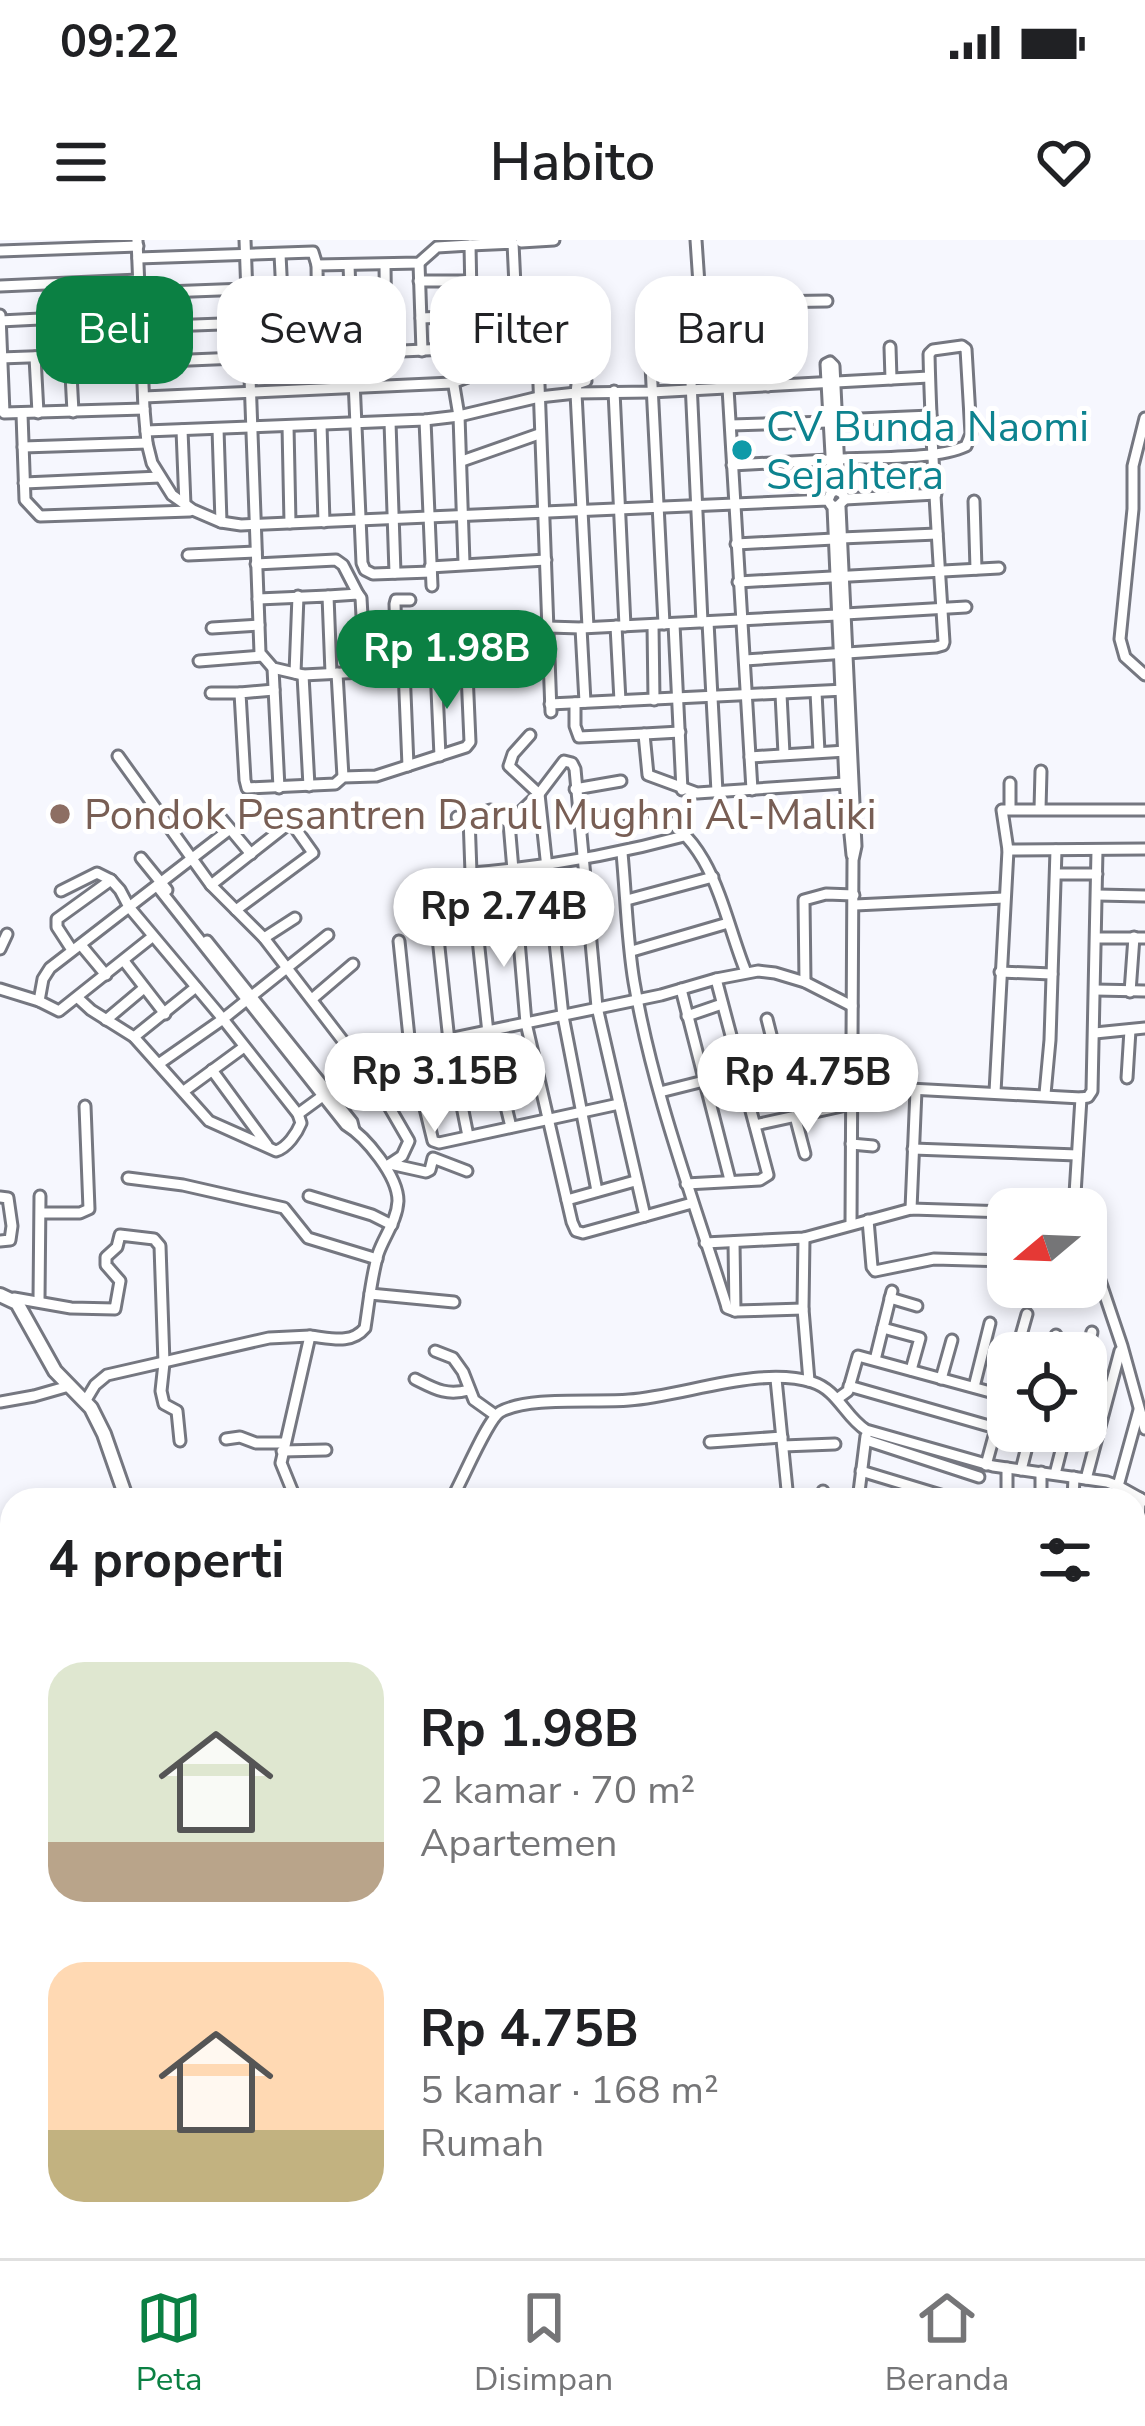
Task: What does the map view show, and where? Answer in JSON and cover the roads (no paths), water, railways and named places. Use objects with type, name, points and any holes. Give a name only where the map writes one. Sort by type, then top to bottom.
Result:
[{"type":"street","points":[[245,240],[246,276]]},
{"type":"street","points":[[316,265],[418,262],[436,248],[554,240]]},
{"type":"street","points":[[696,240],[703,303],[827,301]]},
{"type":"street","points":[[518,242],[518,276]]},
{"type":"street","points":[[0,251],[138,243],[139,276]]},
{"type":"street","points":[[470,244],[470,276]]},
{"type":"street","points":[[138,258],[314,252],[316,276]]},
{"type":"street","points":[[280,254],[281,276]]},
{"type":"street","points":[[418,262],[422,351]]},
{"type":"street","points":[[385,265],[385,276]]},
{"type":"street","points":[[349,266],[349,276]]},
{"type":"street","points":[[419,280],[430,280]]},
{"type":"street","points":[[0,286],[36,284]]},
{"type":"street","points":[[36,317],[0,318],[5,414],[73,412],[250,392],[430,384]]},
{"type":"street","points":[[421,318],[430,318]]},
{"type":"street","points":[[890,347],[891,379]]},
{"type":"street","points":[[732,465],[934,453],[966,446],[970,441],[966,349],[930,351],[929,377],[934,453],[937,534],[942,609],[942,646],[745,659]]},
{"type":"street","points":[[406,351],[430,351]]},
{"type":"street","points":[[752,790],[730,359],[756,351],[765,357],[768,386]]},
{"type":"street","points":[[1,358],[35,356],[38,413]]},
{"type":"street","points":[[23,447],[182,430],[424,420],[576,393],[929,377]]},
{"type":"street","points":[[830,383],[847,751],[856,846],[851,1223]]},
{"type":"street","points":[[72,384],[73,412]]},
{"type":"street","points":[[143,384],[146,437],[160,477],[189,508],[221,522],[430,519],[936,494]]},
{"type":"street","points":[[240,693],[248,788],[335,784],[343,778],[376,776],[469,745],[463,667],[299,674],[273,668],[262,656],[250,384]]},
{"type":"street","points":[[354,384],[363,567],[373,574],[464,563],[546,560]]},
{"type":"street","points":[[452,384],[459,416],[464,563]]},
{"type":"street","points":[[539,384],[550,708],[844,690]]},
{"type":"street","points":[[577,384],[585,628],[574,726],[579,737],[680,732]]},
{"type":"street","points":[[651,384],[664,624],[677,698],[682,790]]},
{"type":"street","points":[[690,384],[717,792]]},
{"type":"street","points":[[614,392],[621,508],[620,701]]},
{"type":"street","points":[[22,414],[25,500],[40,516],[189,508]]},
{"type":"street","points":[[731,425],[931,416]]},
{"type":"street","points":[[1145,418],[1133,466],[1120,639],[1125,657],[1145,675]]},
{"type":"street","points":[[424,420],[431,586]]},
{"type":"street","points":[[391,422],[394,573]]},
{"type":"street","points":[[321,425],[324,522]]},
{"type":"street","points":[[288,426],[290,523]]},
{"type":"street","points":[[218,429],[221,522]]},
{"type":"street","points":[[182,430],[189,508]]},
{"type":"street","points":[[461,461],[539,434]]},
{"type":"street","points":[[24,483],[160,477]]},
{"type":"street","points":[[974,501],[976,569]]},
{"type":"street","points":[[736,544],[937,534]]},
{"type":"street","points":[[188,555],[336,560],[361,598],[365,671]]},
{"type":"street","points":[[738,582],[999,568]]},
{"type":"street","points":[[258,599],[358,594]]},
{"type":"street","points":[[298,596],[309,786]]},
{"type":"street","points":[[328,596],[343,778]]},
{"type":"street","points":[[408,766],[396,600],[410,600]]},
{"type":"street","points":[[548,627],[966,607]]},
{"type":"street","points":[[654,700],[664,624]]},
{"type":"street","points":[[212,628],[259,625]]},
{"type":"street","points":[[396,637],[439,635]]},
{"type":"street","points":[[199,661],[262,656]]},
{"type":"street","points":[[273,668],[279,788]]},
{"type":"street","points":[[436,668],[440,756]]},
{"type":"street","points":[[211,693],[274,690]]},
{"type":"street","points":[[815,692],[819,752]]},
{"type":"street","points":[[781,694],[784,754]]},
{"type":"street","points":[[644,734],[648,775],[682,790],[697,793],[845,783]]},
{"type":"street","points":[[530,736],[513,754],[509,766],[539,794],[563,1016],[597,1191]]},
{"type":"street","points":[[749,757],[847,751]]},
{"type":"street","points":[[847,751],[849,846],[854,860]]},
{"type":"street","points":[[118,756],[211,884],[264,938],[353,1054]]},
{"type":"street","points":[[645,1216],[597,1007],[575,770],[567,760],[509,823],[526,1022],[572,1222],[583,1233],[645,1216],[692,1202]]},
{"type":"street","points":[[1040,809],[1041,771]]},
{"type":"street","points":[[575,789],[621,781]]},
{"type":"street","points":[[1010,783],[1010,808]]},
{"type":"street","points":[[994,1092],[1008,850],[1001,812],[1010,808],[1145,810]]},
{"type":"street","points":[[509,823],[490,810],[463,817],[488,1033],[511,1127]]},
{"type":"street","points":[[579,820],[650,811],[684,836],[712,877],[746,972]]},
{"type":"street","points":[[221,818],[251,854]]},
{"type":"street","points":[[211,884],[293,825],[313,851],[236,910]]},
{"type":"street","points":[[39,1000],[50,968],[230,829]]},
{"type":"street","points":[[471,873],[548,866],[684,836]]},
{"type":"street","points":[[1008,850],[1145,849]]},
{"type":"street","points":[[1045,1094],[1056,850]]},
{"type":"street","points":[[853,1086],[1081,1098],[1091,1094],[1097,850]]},
{"type":"street","points":[[622,853],[637,999],[686,1184],[726,1304],[735,1311],[803,1309]]},
{"type":"street","points":[[86,1400],[107,1375],[269,1338],[343,1340],[361,1333],[377,1258],[398,1201],[388,1165],[346,1125],[141,858]]},
{"type":"street","points":[[61,891],[97,873],[111,880],[298,1114],[299,1127],[283,1149],[270,1149],[209,1121],[134,1037],[78,998]]},
{"type":"street","points":[[1057,874],[1096,874]]},
{"type":"street","points":[[627,900],[712,877]]},
{"type":"street","points":[[106,975],[59,931],[57,920],[111,880]]},
{"type":"street","points":[[805,982],[804,900],[826,894],[854,900],[1004,898]]},
{"type":"street","points":[[1096,895],[1145,896]]},
{"type":"street","points":[[264,938],[295,918]]},
{"type":"street","points":[[632,950],[728,923]]},
{"type":"street","points":[[0,949],[8,934]]},
{"type":"street","points":[[160,1064],[328,935]]},
{"type":"street","points":[[0,988],[59,1011],[152,937]]},
{"type":"street","points":[[438,938],[449,1040],[468,1136]]},
{"type":"street","points":[[1096,938],[1140,938],[1130,992]]},
{"type":"street","points":[[399,941],[410,1047],[431,1138],[439,1143],[619,1104]]},
{"type":"street","points":[[124,961],[165,1014]]},
{"type":"street","points":[[312,999],[353,964]]},
{"type":"street","points":[[410,1047],[746,972],[775,973],[805,982],[852,1006]]},
{"type":"street","points":[[1000,972],[1052,974]]},
{"type":"street","points":[[686,1184],[760,1180],[768,1175],[716,979]]},
{"type":"street","points":[[134,1037],[196,987]]},
{"type":"street","points":[[106,1020],[144,988]]},
{"type":"street","points":[[681,989],[730,1180]]},
{"type":"street","points":[[1095,990],[1145,991]]},
{"type":"street","points":[[687,1016],[722,1004]]},
{"type":"street","points":[[767,1018],[783,1082]]},
{"type":"street","points":[[1095,1033],[1145,1028]]},
{"type":"street","points":[[1127,1078],[1130,1030]]},
{"type":"street","points":[[810,1042],[818,1073]]},
{"type":"street","points":[[184,1091],[244,1047]]},
{"type":"street","points":[[746,1093],[852,1065]]},
{"type":"street","points":[[212,1070],[270,1149]]},
{"type":"street","points":[[660,1092],[704,1081]]},
{"type":"street","points":[[911,1208],[916,1090]]},
{"type":"street","points":[[298,1114],[326,1094]]},
{"type":"street","points":[[1077,1188],[1081,1098]]},
{"type":"street","points":[[387,1103],[408,1140],[434,1158],[467,1171]]},
{"type":"street","points":[[755,1125],[851,1104]]},
{"type":"street","points":[[42,1213],[88,1210],[85,1106]]},
{"type":"street","points":[[795,1116],[805,1154]]},
{"type":"street","points":[[388,1165],[402,1156],[408,1140],[429,1131]]},
{"type":"street","points":[[851,1144],[873,1146]]},
{"type":"street","points":[[913,1149],[1077,1155]]},
{"type":"street","points":[[388,1165],[426,1172],[434,1158]]},
{"type":"street","points":[[128,1178],[284,1208],[308,1238],[377,1258]]},
{"type":"street","points":[[567,1200],[635,1181]]},
{"type":"street","points":[[39,1300],[40,1196]]},
{"type":"street","points":[[309,1196],[392,1225]]},
{"type":"street","points":[[0,1197],[8,1198],[12,1226],[10,1240],[0,1241]]},
{"type":"street","points":[[705,1243],[805,1238],[911,1208],[987,1211]]},
{"type":"street","points":[[868,1220],[874,1271],[934,1259],[987,1260]]},
{"type":"street","points":[[4,1296],[115,1310],[120,1277],[106,1265],[106,1257],[117,1247],[120,1235],[149,1236],[160,1246],[163,1402],[176,1409],[181,1441]]},
{"type":"street","points":[[805,1238],[803,1309],[809,1381]]},
{"type":"street","points":[[734,1242],[735,1311]]},
{"type":"street","points":[[370,1294],[454,1302]]},
{"type":"street","points":[[875,1360],[891,1294],[917,1306]]},
{"type":"street","points":[[4,1296],[22,1309],[55,1371],[86,1400],[123,1488]]},
{"type":"street","points":[[1107,1301],[1145,1429]]},
{"type":"street","points":[[1022,1332],[1027,1314]]},
{"type":"street","points":[[974,1387],[990,1323]]},
{"type":"street","points":[[883,1328],[920,1338],[911,1370]]},
{"type":"street","points":[[290,1488],[283,1472],[283,1447],[310,1336]]},
{"type":"street","points":[[941,1379],[952,1340]]},
{"type":"street","points":[[1077,1488],[1122,1346]]},
{"type":"street","points":[[435,1351],[459,1364],[479,1406],[495,1415]]},
{"type":"street","points":[[837,1399],[848,1391],[858,1356],[987,1388]]},
{"type":"street","points":[[415,1378],[447,1394],[469,1390]]},
{"type":"street","points":[[776,1379],[787,1488]]},
{"type":"street","points":[[457,1488],[495,1415],[523,1405],[630,1400],[740,1380],[776,1379],[809,1381],[826,1389],[866,1435],[979,1477]]},
{"type":"street","points":[[0,1402],[69,1386]]},
{"type":"street","points":[[849,1386],[987,1425]]},
{"type":"street","points":[[1110,1488],[1140,1410]]},
{"type":"street","points":[[866,1435],[986,1465],[1120,1488]]},
{"type":"street","points":[[859,1488],[866,1435]]},
{"type":"street","points":[[226,1439],[326,1450]]},
{"type":"street","points":[[710,1442],[835,1444]]},
{"type":"street","points":[[986,1465],[990,1452]]},
{"type":"street","points":[[1021,1470],[1026,1452]]},
{"type":"street","points":[[1054,1474],[1060,1452]]},
{"type":"street","points":[[1007,1468],[1007,1488]]},
{"type":"street","points":[[861,1471],[912,1488]]},
{"type":"street","points":[[1041,1472],[1041,1488]]},
{"type":"street","points":[[901,1488],[902,1484]]},
{"type":"place","name":"CV Bunda Naomi Sejahtera","points":[[742,450]]},
{"type":"place","name":"Pondok Pesantren Darul Mughni Al-Maliki","points":[[60,814]]}]
